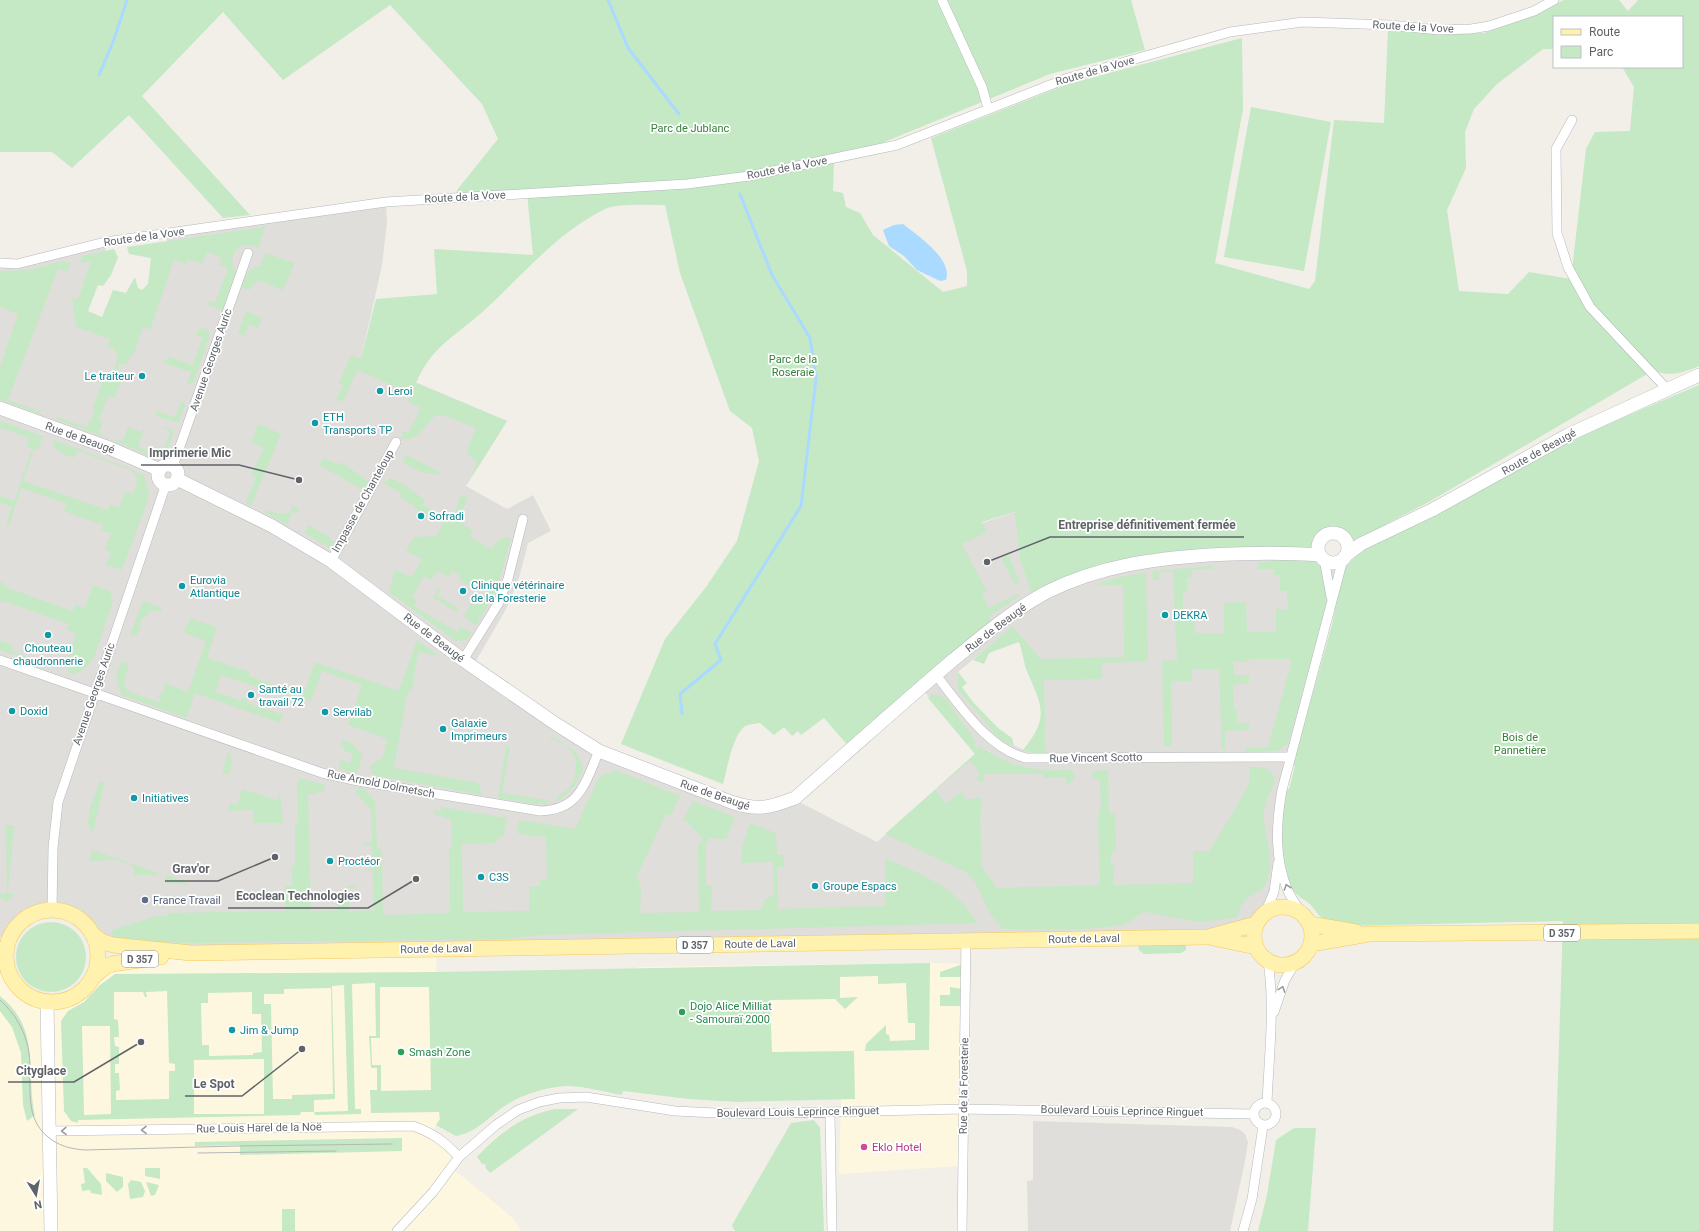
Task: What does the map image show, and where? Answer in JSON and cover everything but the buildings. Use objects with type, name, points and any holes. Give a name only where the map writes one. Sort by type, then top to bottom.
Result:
[{"type":"main road","points":[[1283,906],[1292,908],[1305,918],[1312,930],[1311,944],[1303,957],[1296,961],[1282,965],[1268,960],[1256,947],[1254,937],[1260,918],[1273,908],[1283,906]]},
{"type":"main road","points":[[0,940],[14,932],[28,918],[41,912],[52,910],[74,916],[85,924],[96,942],[98,955],[93,978],[83,990],[72,997],[60,1001],[47,1002],[37,1000],[26,994],[5,971],[8,945],[14,932]]},
{"type":"main road","name":"Route de Laval","points":[[1208,937],[1260,918]]},
{"type":"main road","name":"D 357","points":[[1305,918],[1369,934]]},
{"type":"main road","name":"D 357","points":[[1311,944],[1369,934],[1699,931]]},
{"type":"main road","name":"Route de Laval","points":[[92,934],[101,942],[113,945],[192,953]]},
{"type":"main road","name":"Route de Laval","points":[[93,978],[104,967],[123,962],[192,953],[1208,937],[1256,947]]},
{"type":"street","points":[[942,0],[982,87],[988,108]]},
{"type":"street","name":"Route de la Vove","points":[[0,263],[17,264],[95,243],[386,202],[687,184],[749,176],[897,145],[942,128],[988,108],[1068,78],[1230,32],[1303,22],[1390,25],[1439,30],[1471,29],[1489,26],[1534,11],[1554,0]]},
{"type":"street","points":[[1572,120],[1556,149],[1557,233],[1568,266],[1590,307],[1667,389]]},
{"type":"street","name":"Avenue Georges Auric","points":[[173,466],[248,253]]},
{"type":"street","name":"Route de Beaugé","points":[[1344,558],[1361,544],[1432,510],[1568,436],[1667,389],[1699,376]]},
{"type":"street","name":"Rue de Beaugé","points":[[0,408],[107,447],[160,470]]},
{"type":"street","name":"Impasse de Chanteloup","points":[[331,561],[396,442]]},
{"type":"street","points":[[164,466],[173,466],[178,473],[172,481],[160,479],[160,470],[164,466]]},
{"type":"street","name":"Avenue Georges Auric","points":[[52,910],[53,848],[58,802],[95,693],[172,481]]},
{"type":"street","name":"Rue de Beaugé","points":[[172,481],[272,526],[331,561],[464,660],[556,724],[599,751],[748,808],[772,807],[795,798],[936,675],[1005,618],[1026,604],[1062,586],[1100,571],[1155,559],[1282,552],[1322,557],[1334,562],[1344,558]]},
{"type":"street","points":[[464,660],[498,604],[508,579],[523,519]]},
{"type":"street","name":"Rue de Beaugé","points":[[1282,552],[1304,546],[1333,533],[1342,536]]},
{"type":"street","name":"Route de Beaugé","points":[[1342,536],[1382,535]]},
{"type":"street","points":[[1260,918],[1274,892],[1279,859],[1277,818],[1291,757],[1348,546],[1342,536]]},
{"type":"street","points":[[1321,539],[1318,547],[1322,557],[1332,604]]},
{"type":"street","name":"Rue Arnold Dolmetsch","points":[[0,660],[322,773],[358,781],[540,811],[552,811],[572,802],[578,794],[599,751]]},
{"type":"street","name":"Rue Vincent Scotto","points":[[936,675],[990,740],[1002,749],[1026,758],[1291,757]]},
{"type":"street","points":[[1279,859],[1288,891],[1305,918]]},
{"type":"street","name":"Rue de la Foresterie","points":[[962,1231],[966,940]]},
{"type":"street","points":[[1267,1103],[1271,1019],[1271,979],[1268,960]]},
{"type":"street","points":[[1271,1019],[1285,980],[1296,961]]},
{"type":"street","points":[[47,1002],[51,1231]]},
{"type":"street","name":"Boulevard Louis Leprince Ringuet","points":[[397,1231],[433,1192],[459,1157],[496,1125],[518,1110],[539,1102],[559,1098],[586,1097],[675,1111],[735,1114],[963,1109],[1253,1114]]},
{"type":"street","points":[[1267,1103],[1275,1108],[1276,1115],[1271,1124],[1263,1126],[1257,1123],[1253,1114],[1257,1106],[1267,1103]]},
{"type":"street","points":[[830,1112],[832,1231]]},
{"type":"street","name":"Rue Louis Harel de la Noë","points":[[49,1132],[413,1126],[430,1132],[444,1142],[459,1157]]},
{"type":"street","points":[[1243,1231],[1252,1199],[1263,1126]]},
{"type":"shaded area","points":[[386,202],[387,223],[382,265],[361,359],[507,421],[466,486],[507,509],[533,495],[551,531],[528,543],[519,578],[506,609],[473,666],[577,738],[743,807],[799,802],[877,842],[975,754],[921,687],[948,534],[1016,512],[1020,559],[1100,571],[1250,552],[1318,547],[1326,561],[1334,563],[1335,566],[1332,604],[1282,790],[1279,859],[1265,913],[1241,929],[191,953],[92,934],[85,924],[74,916],[63,912],[52,911],[35,914],[24,921],[14,932],[0,937],[0,263],[105,242],[106,249],[81,310],[131,331],[167,242],[167,233]],"holes":[[[1012,627],[1043,662],[1046,753],[1032,753],[1000,740],[957,689],[958,672]]]},
{"type":"shaded area","points":[[436,949],[440,1119],[431,1132],[459,1157],[452,1168],[513,1218],[521,1231],[0,1231],[0,974],[10,973],[18,986],[33,997],[41,1001],[53,1002],[67,1000],[77,995],[105,967],[191,953]]},
{"type":"shaded area","points":[[930,963],[963,964],[959,1166],[839,1174],[841,1099],[737,1102],[688,1099],[623,1091],[638,967]]},
{"type":"shaded area","points":[[1033,1121],[1232,1127],[1240,1130],[1245,1134],[1248,1142],[1230,1231],[1028,1231],[1027,1181],[1033,1180]]},
{"type":"green space","points":[[0,0],[1131,0],[1145,50],[1050,74],[882,143],[784,169],[801,170],[834,163],[833,191],[843,193],[846,207],[860,213],[873,235],[943,292],[967,286],[967,271],[931,138],[1068,84],[1242,38],[1243,109],[1215,263],[1309,289],[1315,281],[1334,120],[1384,123],[1388,29],[1449,34],[1484,33],[1543,11],[1564,0],[1619,0],[1628,11],[1638,0],[1699,0],[1699,366],[1671,374],[1665,374],[1654,370],[1427,503],[1386,524],[1382,534],[1594,430],[1699,385],[1699,1231],[1553,1231],[1563,921],[1347,926],[1326,921],[1291,887],[1284,866],[1282,839],[1286,789],[1289,789],[1295,766],[1293,764],[1333,621],[1341,574],[1343,569],[1354,558],[1361,541],[1347,543],[1340,535],[1331,534],[1326,535],[1323,538],[1318,547],[1312,548],[1155,559],[1034,600],[1020,559],[1015,512],[982,522],[987,532],[962,544],[987,592],[982,594],[989,608],[1018,594],[1020,596],[989,616],[993,627],[851,749],[824,718],[801,735],[798,731],[792,736],[784,727],[774,735],[760,723],[746,726],[738,734],[735,740],[723,784],[621,744],[665,639],[706,587],[737,541],[759,461],[752,428],[730,411],[680,273],[665,205],[610,207],[587,219],[538,258],[479,315],[443,344],[428,361],[416,383],[507,421],[471,478],[477,460],[468,456],[469,452],[466,451],[476,428],[443,415],[435,416],[415,437],[406,439],[400,437],[404,435],[401,433],[404,431],[409,432],[421,408],[408,402],[411,393],[357,370],[343,402],[336,399],[343,385],[339,383],[351,355],[361,359],[376,299],[437,294],[434,249],[533,255],[527,193],[456,197],[457,190],[498,139],[482,104],[390,5],[283,80],[223,12],[142,96],[250,215],[223,218],[129,115],[72,168],[52,152],[0,152]],"holes":[[[1553,16],[1683,16],[1683,68],[1623,68],[1634,87],[1630,131],[1595,132],[1586,149],[1571,279],[1529,272],[1508,294],[1459,291],[1447,210],[1466,168],[1465,132],[1474,109],[1497,84],[1543,49],[1553,49]]]},
{"type":"green space","points":[[1251,107],[1331,122],[1304,271],[1224,257]]},
{"type":"green space","points":[[265,227],[258,248],[246,245],[236,249],[234,253],[232,259],[235,271],[237,272],[224,311],[206,304],[210,301],[215,303],[228,268],[219,265],[222,258],[207,252],[203,264],[188,259],[186,264],[174,260],[150,330],[143,327],[133,356],[130,355],[127,365],[120,363],[117,370],[124,373],[115,398],[108,396],[99,420],[103,421],[99,432],[104,434],[102,436],[55,419],[56,417],[86,427],[89,421],[91,422],[95,409],[93,408],[105,373],[112,376],[118,357],[114,349],[107,347],[110,339],[76,327],[72,297],[78,299],[91,261],[80,263],[82,256],[114,249],[118,257],[111,275],[103,286],[98,285],[88,311],[102,317],[113,290],[126,293],[135,277],[138,288],[142,290],[148,284],[151,258],[129,254],[127,247]]},
{"type":"green space","points":[[265,253],[295,263],[283,290],[258,280],[249,290],[242,287],[248,271],[257,266],[260,267]]},
{"type":"green space","points":[[63,261],[70,263],[68,272],[58,269],[8,400],[41,411],[40,414],[0,400],[0,367],[18,314],[0,307],[0,271],[28,270]]},
{"type":"green space","points":[[246,311],[262,318],[258,328],[249,324],[245,336],[238,333]]},
{"type":"green space","points":[[204,328],[210,332],[209,338],[194,382],[186,386],[191,372],[163,363],[164,359],[167,360],[169,357],[193,365],[203,337],[195,335],[199,329]]},
{"type":"green space","points":[[181,401],[184,402],[185,406],[178,423],[155,415],[157,411],[175,417]]},
{"type":"green space","points":[[0,421],[43,436],[38,450],[34,449],[23,481],[108,510],[110,504],[119,508],[125,492],[133,494],[138,479],[131,470],[77,451],[74,458],[63,454],[55,448],[53,440],[127,467],[144,476],[149,492],[147,503],[122,570],[106,565],[111,552],[105,550],[111,533],[101,530],[103,525],[64,511],[67,504],[21,488],[9,525],[6,524],[12,507],[0,503],[0,496],[14,501],[32,448],[27,446],[29,438],[0,428]]},
{"type":"green space","points":[[146,423],[138,447],[153,453],[156,446],[164,448],[170,432],[162,427],[174,430],[167,448],[161,455],[152,457],[115,441],[116,439],[123,441],[128,427],[142,432]]},
{"type":"green space","points":[[258,424],[281,434],[251,506],[246,503],[256,477],[251,475],[264,448],[251,442]]},
{"type":"green space","points":[[408,456],[441,473],[440,475],[421,472],[404,463],[403,458]]},
{"type":"green space","points":[[323,458],[340,465],[341,462],[368,481],[363,490],[319,465]]},
{"type":"green space","points":[[391,478],[403,484],[425,500],[423,505],[451,521],[461,495],[468,498],[457,521],[473,530],[469,536],[491,549],[495,543],[504,537],[511,538],[496,591],[476,626],[464,616],[473,601],[479,605],[487,591],[473,583],[471,586],[458,579],[460,575],[452,571],[448,577],[437,571],[431,580],[424,576],[412,597],[417,601],[414,606],[457,632],[461,627],[472,633],[467,640],[456,641],[389,592],[395,570],[412,577],[422,559],[406,551],[414,537],[436,536],[443,523],[414,508],[415,506],[400,498],[402,494],[383,483]]},
{"type":"green space","points":[[293,505],[299,509],[297,514],[292,512],[287,525],[264,512],[266,510],[278,513],[287,513],[290,512]]},
{"type":"green space","points":[[308,525],[330,537],[329,539],[335,543],[333,546],[329,547],[304,533]]},
{"type":"green space","points":[[1005,555],[1010,557],[1019,583],[1015,584],[1002,560]]},
{"type":"green space","points":[[1276,556],[1301,558],[1314,561],[1319,565],[1325,576],[1327,590],[1325,609],[1288,744],[1277,751],[1246,752],[1245,748],[1268,748],[1292,659],[1249,659],[1248,662],[1233,662],[1234,675],[1249,675],[1249,683],[1233,685],[1234,710],[1237,710],[1237,723],[1249,723],[1249,730],[1225,731],[1225,749],[1222,749],[1219,669],[1192,669],[1192,681],[1171,681],[1172,738],[1171,746],[1164,746],[1162,661],[1177,660],[1173,572],[1159,572],[1159,580],[1153,580],[1152,571],[1213,566],[1213,569],[1192,570],[1192,577],[1187,578],[1187,592],[1183,593],[1183,611],[1194,611],[1195,633],[1224,633],[1224,603],[1246,602],[1247,632],[1276,632],[1276,609],[1288,609],[1287,591],[1280,591],[1280,575],[1274,575],[1274,569],[1257,569],[1257,563],[1276,560]]},
{"type":"green space","points":[[1146,572],[1148,661],[1102,663],[1102,679],[1044,680],[1046,753],[1032,753],[1023,750],[1037,728],[1041,710],[1036,692],[1026,669],[1019,642],[989,653],[984,664],[973,660],[1012,626],[1041,659],[1124,657],[1123,585],[1097,585],[1116,578]]},
{"type":"green space","points":[[0,582],[3,583],[5,587],[73,611],[75,605],[85,608],[93,585],[110,591],[113,601],[93,660],[81,671],[74,674],[68,672],[73,659],[68,657],[76,633],[67,630],[69,624],[3,601],[0,602]]},
{"type":"green space","points":[[437,588],[440,590],[437,596],[458,608],[456,612],[434,598]]},
{"type":"green space","points":[[143,601],[162,608],[160,612],[152,610],[139,622],[141,626],[137,635],[130,635]]},
{"type":"green space","points":[[189,618],[217,627],[207,658],[250,672],[249,676],[291,690],[288,698],[221,675],[215,692],[241,701],[242,698],[248,700],[247,703],[283,715],[280,723],[195,693],[187,718],[121,695],[116,676],[121,661],[129,664],[124,681],[127,691],[161,703],[159,697],[164,691],[165,683],[188,692],[206,641],[182,632],[185,631],[185,627],[190,621]]},
{"type":"green space","points":[[417,640],[439,656],[418,652],[412,690],[409,690],[407,694],[394,768],[479,783],[482,795],[376,776],[372,774],[370,766],[383,757],[387,739],[348,725],[362,685],[322,671],[311,701],[302,698],[315,662],[399,691]]},
{"type":"green space","points":[[0,641],[13,645],[12,652],[54,665],[56,659],[60,661],[58,669],[0,650]]},
{"type":"green space","points":[[958,672],[967,683],[962,687],[973,702],[998,728],[1012,738],[1014,746],[1000,740],[957,689]]},
{"type":"green space","points":[[931,695],[938,695],[946,699],[976,742],[973,744],[977,748],[979,746],[1012,764],[1023,767],[1046,770],[1072,770],[1075,778],[1067,786],[1066,777],[1044,778],[1044,774],[984,774],[984,782],[978,782],[977,777],[981,774],[970,761],[935,790],[946,803],[962,791],[965,799],[981,798],[982,802],[980,817],[982,866],[997,888],[1100,885],[1098,816],[1101,806],[1100,779],[1093,780],[1092,771],[1108,770],[1109,813],[1115,813],[1116,850],[1111,853],[1111,865],[1114,865],[1113,885],[1193,883],[1193,851],[1209,851],[1249,784],[1250,767],[1265,768],[1273,774],[1275,778],[1264,809],[1264,822],[1270,859],[1269,877],[1265,885],[1258,892],[1246,899],[1240,908],[1238,916],[1234,918],[1199,922],[1145,912],[1129,922],[1105,927],[1087,929],[1003,929],[990,914],[975,882],[966,872],[885,834],[975,754],[928,698]]},
{"type":"green space","points":[[552,736],[576,752],[583,769],[569,792],[555,802],[559,796],[568,789],[574,780],[576,763],[575,758],[567,747],[553,739],[550,742]]},
{"type":"green space","points":[[343,739],[353,744],[362,754],[361,762],[356,773],[341,770],[339,765],[340,760],[350,763],[353,754],[344,751],[345,747],[341,746]]},
{"type":"green space","points":[[506,746],[510,747],[502,793],[547,800],[547,804],[536,804],[498,798]]},
{"type":"green space","points":[[228,752],[231,760],[229,775],[222,773]]},
{"type":"green space","points":[[615,770],[680,796],[671,815],[666,814],[637,876],[641,888],[640,913],[699,912],[698,845],[703,838],[683,820],[693,801],[735,817],[726,839],[709,838],[706,846],[706,885],[712,886],[711,911],[761,910],[765,899],[774,895],[773,862],[742,863],[742,847],[750,823],[776,833],[777,855],[784,855],[784,867],[777,867],[778,909],[886,906],[885,858],[924,876],[949,891],[960,900],[977,923],[539,935],[505,939],[194,943],[113,941],[112,930],[156,916],[167,916],[167,913],[286,911],[285,886],[292,886],[292,866],[295,866],[295,823],[298,822],[297,784],[300,778],[325,785],[324,792],[318,791],[318,794],[308,794],[311,911],[337,910],[336,895],[346,895],[346,886],[354,885],[357,887],[348,888],[349,911],[374,910],[373,872],[364,869],[373,869],[372,846],[364,846],[363,843],[372,843],[371,810],[355,792],[361,786],[375,801],[377,849],[382,849],[383,915],[450,913],[449,848],[451,848],[451,819],[434,814],[435,810],[441,811],[442,807],[507,818],[503,837],[499,837],[495,843],[462,844],[463,912],[529,911],[529,887],[540,886],[540,879],[547,879],[546,837],[519,834],[517,831],[519,820],[575,829],[599,777]]},
{"type":"green space","points":[[100,781],[104,783],[93,833],[88,825],[90,808]]},
{"type":"green space","points":[[242,789],[277,800],[280,793],[283,823],[254,823],[253,810],[228,811],[230,803],[237,805]]},
{"type":"green space","points":[[6,825],[14,825],[8,893],[15,894],[7,901],[0,898],[0,893],[7,893]]},
{"type":"green space","points":[[92,850],[158,873],[158,875],[134,875],[133,866],[117,860],[89,861]]},
{"type":"green space","points":[[166,875],[188,883],[188,885],[166,883]]},
{"type":"green space","points":[[44,922],[58,922],[71,928],[80,937],[84,943],[86,957],[84,971],[76,982],[65,990],[58,992],[44,992],[37,990],[26,982],[18,971],[16,964],[16,950],[18,943],[26,932],[37,924]]},
{"type":"green space","points":[[1186,943],[1186,950],[1181,953],[1144,954],[1139,950],[1138,944]]},
{"type":"green space","points":[[930,963],[929,1050],[865,1051],[866,1044],[886,1025],[886,1034],[889,1035],[890,1041],[915,1040],[915,1023],[908,1023],[906,983],[878,984],[878,976],[840,977],[840,998],[858,997],[845,1009],[835,999],[770,1000],[772,1052],[854,1051],[855,1099],[737,1102],[688,1099],[623,1091],[622,1095],[567,1086],[533,1092],[517,1099],[503,1107],[469,1132],[456,1136],[436,1125],[440,1119],[439,1112],[371,1113],[370,1090],[377,1090],[377,1068],[371,1068],[369,1036],[376,1036],[375,983],[352,984],[355,1109],[361,1109],[361,1114],[315,1115],[314,1112],[301,1112],[300,1115],[78,1120],[78,1123],[71,1121],[64,1111],[61,1021],[68,1011],[84,1002],[100,985],[115,974],[437,972]],"holes":[[[344,985],[348,1111],[314,1112],[314,1100],[335,1099],[332,986]],[[380,987],[429,987],[431,1090],[381,1091],[381,1065],[372,1065],[371,1038],[380,1038]],[[331,988],[333,1094],[292,1095],[292,1099],[273,1099],[271,1004],[264,1004],[264,994],[284,994],[284,989]],[[167,991],[169,1063],[175,1064],[175,1071],[169,1071],[169,1099],[116,1100],[116,1091],[120,1090],[119,1073],[115,1073],[115,1064],[119,1064],[119,1047],[115,1046],[114,1037],[119,1037],[118,1020],[114,1019],[114,992],[143,992],[145,997],[147,997],[146,992]],[[252,992],[252,1014],[261,1014],[262,1052],[253,1053],[253,1055],[209,1056],[209,1045],[202,1045],[201,1003],[208,1003],[208,993]],[[82,1026],[110,1026],[111,1114],[84,1115]],[[264,1059],[264,1114],[194,1114],[194,1060]]]},
{"type":"green space","points":[[963,964],[962,977],[940,977],[940,972]]},
{"type":"green space","points":[[950,987],[962,989],[962,1006],[940,1006],[940,995],[950,995]]},
{"type":"green space","points":[[0,996],[13,1009],[22,1023],[27,1037],[30,1052],[32,1099],[35,1115],[27,1121],[23,1105],[21,1053],[12,1027],[0,1011]]},
{"type":"green space","points":[[555,1109],[578,1109],[490,1173],[485,1167],[486,1166],[484,1163],[483,1165],[477,1157],[494,1140],[512,1126],[532,1116]]},
{"type":"green space","points":[[814,1120],[820,1128],[824,1231],[735,1231],[732,1225],[791,1123]]},
{"type":"green space","points":[[1294,1128],[1316,1128],[1308,1231],[1258,1231],[1267,1195],[1276,1140]]},
{"type":"green space","points":[[402,1138],[402,1151],[240,1155],[240,1145],[195,1146],[195,1142]]},
{"type":"green space","points":[[83,1168],[87,1168],[101,1184],[102,1195],[91,1193],[90,1190],[82,1191],[81,1184],[85,1183]]},
{"type":"green space","points":[[145,1168],[160,1168],[160,1179],[145,1176]]},
{"type":"green space","points":[[106,1173],[123,1177],[123,1187],[117,1192],[106,1181]]},
{"type":"green space","points":[[131,1180],[141,1182],[145,1191],[143,1197],[130,1199],[128,1184]]},
{"type":"green space","points":[[146,1182],[159,1185],[155,1195],[151,1196]]},
{"type":"green space","points":[[282,1209],[295,1209],[295,1231],[282,1231]]},
{"type":"water","points":[[903,224],[925,241],[939,256],[947,272],[946,280],[940,281],[917,270],[904,256],[889,246],[883,230],[894,225]]},
{"type":"waterway","points":[[99,75],[113,42],[127,0]]},
{"type":"waterway","points":[[608,0],[628,48],[679,114]]},
{"type":"waterway","points":[[682,714],[680,694],[721,660],[715,644],[801,506],[816,379],[810,338],[772,275],[740,194]]},
{"type":"tram line","points":[[0,1000],[15,1017],[28,1045],[30,1064],[30,1098],[35,1119],[40,1129],[56,1143],[75,1149],[85,1150],[392,1144]]},
{"type":"tram line","points":[[198,1153],[336,1151]]},
{"type":"place","name":"Le traiteur","points":[[142,376]]},
{"type":"place","name":"Leroi","points":[[380,391]]},
{"type":"place","name":"ETH Transports TP","points":[[315,423]]},
{"type":"place","name":"Imprimerie Mic","points":[[299,480]]},
{"type":"place","name":"Sofradi","points":[[421,516]]},
{"type":"place","name":"Entreprise définitivement fermée","points":[[987,562]]},
{"type":"place","name":"Eurovia Atlantique","points":[[182,586]]},
{"type":"place","name":"Clinique vétérinaire de la Foresterie","points":[[463,591]]},
{"type":"place","name":"DEKRA","points":[[1165,615]]},
{"type":"place","name":"Chouteau chaudronnerie","points":[[48,635]]},
{"type":"place","name":"Santé au travail 72","points":[[251,695]]},
{"type":"place","name":"Doxid","points":[[12,711]]},
{"type":"place","name":"Servilab","points":[[325,712]]},
{"type":"place","name":"Galaxie Imprimeurs","points":[[443,729]]},
{"type":"place","name":"Initiatives","points":[[134,798]]},
{"type":"place","name":"Grav'or","points":[[275,857]]},
{"type":"place","name":"Proctéor","points":[[330,861]]},
{"type":"place","name":"C3S","points":[[481,877]]},
{"type":"place","name":"Ecoclean Technologies","points":[[416,879]]},
{"type":"place","name":"Groupe Espacs","points":[[815,886]]},
{"type":"place","name":"France Travail","points":[[145,900]]},
{"type":"place","name":"Dojo Alice Milliat - Samouraï 2000","points":[[682,1012]]},
{"type":"place","name":"Jim & Jump","points":[[232,1030]]},
{"type":"place","name":"Cityglace","points":[[141,1042]]},
{"type":"place","name":"Le Spot","points":[[302,1049]]},
{"type":"place","name":"Smash Zone","points":[[401,1052]]},
{"type":"place","name":"Eklo Hotel","points":[[864,1147]]},
{"type":"park label","name":"Parc de Jublanc","points":[[690,128]]},
{"type":"park label","name":"Parc de la Roseraie","points":[[793,365]]},
{"type":"park label","name":"Bois de Pannetière","points":[[1520,743]]}]
